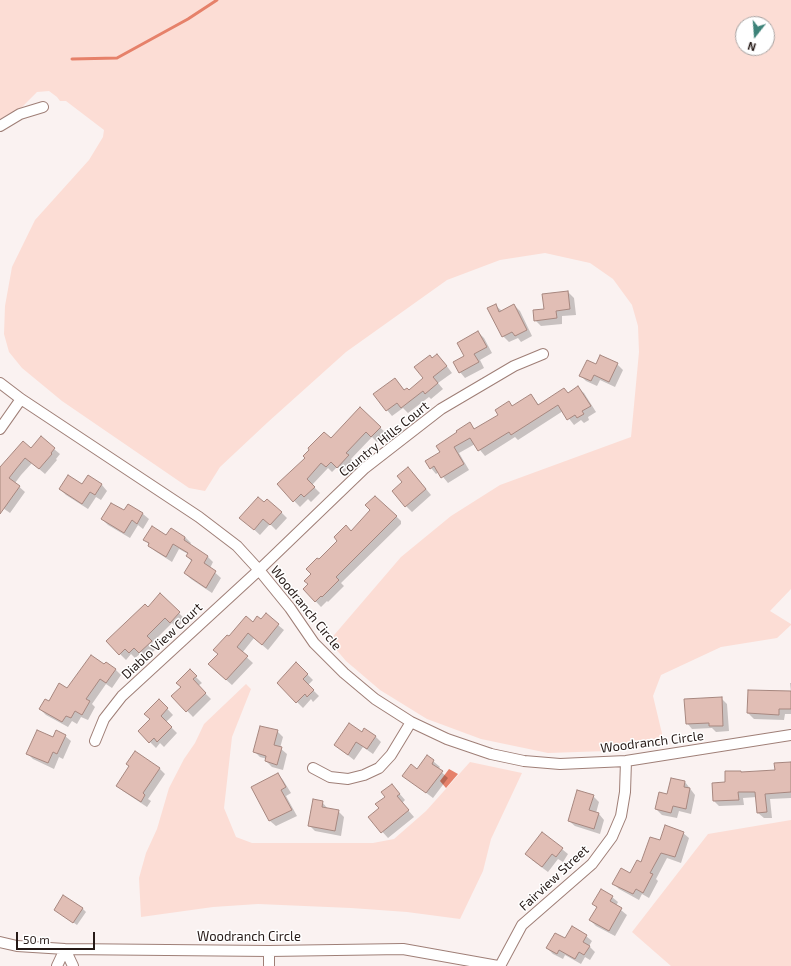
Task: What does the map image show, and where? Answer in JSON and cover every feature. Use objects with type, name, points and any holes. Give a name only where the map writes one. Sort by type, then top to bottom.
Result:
[{"type":"street","points":[[0,126],[20,114],[43,107]]},
{"type":"street","name":"Country Hills Court","points":[[259,570],[365,468],[424,422],[442,409],[514,366],[543,354]]},
{"type":"street","name":"Woodranch Circle","points":[[0,383],[199,517],[237,546],[290,608],[314,643],[344,673],[375,699],[411,722],[447,739],[491,754],[524,761],[560,764],[626,761],[791,734]]},
{"type":"street","points":[[0,429],[22,399]]},
{"type":"street","name":"Diablo View Court","points":[[95,741],[104,719],[122,696],[259,570]]},
{"type":"street","points":[[313,768],[330,777],[348,779],[364,775],[379,768],[391,755],[411,722]]},
{"type":"street","name":"Fairview Street","points":[[499,966],[522,925],[592,864],[612,837],[621,816],[625,792],[626,761]]},
{"type":"street","name":"Woodranch Circle","points":[[0,942],[17,946],[65,949],[269,951],[403,949],[499,966]]},
{"type":"street","points":[[57,966],[65,949]]},
{"type":"street","points":[[65,949],[73,966]]},
{"type":"street","points":[[269,951],[269,966]]},
{"type":"shaded area","points":[[0,0],[791,0],[791,589],[770,611],[791,625],[777,638],[721,647],[661,675],[653,696],[664,742],[607,751],[548,753],[481,739],[427,719],[380,690],[346,661],[329,641],[401,557],[451,516],[500,485],[631,437],[639,352],[638,326],[632,305],[613,279],[590,263],[545,253],[500,260],[447,280],[346,352],[220,467],[205,491],[189,488],[62,401],[22,368],[9,352],[4,334],[5,306],[12,267],[35,220],[89,160],[103,137],[104,130],[66,101],[60,101],[49,91],[37,92],[22,107],[0,119]]},
{"type":"shaded area","points":[[246,684],[251,689],[232,737],[224,808],[236,837],[252,843],[373,843],[394,839],[426,811],[470,762],[522,773],[491,839],[483,871],[460,919],[407,912],[258,904],[213,907],[141,917],[139,878],[146,853],[157,829],[169,788],[184,759],[195,743],[204,724]]},
{"type":"shaded area","points":[[449,769],[458,774],[446,788],[440,781]]},
{"type":"shaded area","points":[[791,820],[791,966],[671,966],[632,932],[708,834]]},
{"type":"building","points":[[568,291],[570,309],[556,311],[557,318],[534,321],[533,310],[544,309],[542,294]]},
{"type":"building","points":[[496,304],[499,312],[514,304],[527,330],[515,336],[512,332],[502,337],[487,308]]},
{"type":"building","points":[[478,331],[487,347],[474,354],[479,362],[459,373],[453,362],[464,356],[457,343]]},
{"type":"building","points":[[437,354],[447,366],[433,377],[438,383],[425,394],[423,391],[401,408],[397,403],[386,411],[373,394],[395,378],[404,390],[407,388],[409,390],[423,378],[414,367],[430,355],[432,358]]},
{"type":"building","points":[[600,355],[618,363],[609,382],[594,375],[591,381],[579,376],[587,360],[596,364]]},
{"type":"building","points":[[578,386],[591,406],[582,411],[584,414],[577,418],[575,415],[567,420],[558,405],[511,435],[509,432],[478,451],[470,438],[454,447],[464,464],[441,478],[434,466],[430,469],[425,461],[440,452],[436,446],[457,432],[456,431],[470,422],[474,429],[498,415],[495,410],[509,401],[512,406],[531,394],[538,405],[564,388],[568,393]]},
{"type":"building","points":[[360,407],[381,427],[371,437],[366,432],[346,453],[349,455],[337,468],[331,462],[326,467],[321,463],[307,479],[315,487],[304,497],[301,494],[293,502],[277,484],[305,458],[303,456],[309,450],[308,448],[324,432],[331,438]]},
{"type":"building","points":[[41,436],[55,448],[51,453],[52,454],[39,469],[25,458],[9,478],[20,486],[0,514],[0,467],[23,441],[31,448]]},
{"type":"building","points":[[408,467],[426,489],[405,507],[392,491],[402,482],[397,476]]},
{"type":"building","points":[[68,475],[82,484],[88,475],[102,484],[95,495],[90,492],[82,504],[59,489]]},
{"type":"building","points":[[375,496],[397,516],[336,577],[339,580],[315,602],[303,589],[308,584],[304,581],[311,574],[306,569],[317,558],[319,559],[337,541],[334,537],[346,525],[351,531],[370,510],[365,505]]},
{"type":"building","points":[[258,497],[264,502],[267,499],[282,512],[270,525],[263,519],[254,530],[239,518]]},
{"type":"building","points":[[111,503],[124,510],[128,504],[143,513],[137,524],[132,520],[124,533],[101,519]]},
{"type":"building","points":[[152,526],[166,535],[171,528],[185,537],[184,540],[208,556],[204,563],[216,571],[206,588],[184,573],[192,560],[186,556],[188,553],[173,544],[166,557],[148,546],[149,543],[143,540]]},
{"type":"building","points":[[160,593],[180,612],[170,623],[165,618],[147,636],[152,641],[139,653],[134,648],[129,653],[125,649],[119,655],[106,641],[145,604],[148,607]]},
{"type":"building","points":[[266,613],[279,624],[262,645],[248,633],[237,647],[248,656],[226,680],[208,664],[218,654],[213,650],[227,635],[229,636],[246,616],[253,622],[257,616],[261,619]]},
{"type":"building","points":[[91,655],[104,664],[106,662],[116,669],[106,683],[100,679],[86,699],[90,701],[82,715],[75,711],[71,718],[66,716],[62,722],[39,709],[45,699],[49,701],[59,683],[67,688]]},
{"type":"building","points":[[296,662],[308,674],[303,679],[314,690],[307,697],[305,694],[296,703],[277,683]]},
{"type":"building","points":[[190,669],[197,676],[193,679],[206,693],[186,712],[171,696],[181,687],[176,683]]},
{"type":"building","points":[[748,690],[791,691],[791,709],[779,709],[779,715],[747,713]]},
{"type":"building","points":[[722,697],[723,726],[709,726],[709,723],[686,724],[684,699]]},
{"type":"building","points":[[159,699],[168,708],[161,716],[172,727],[157,742],[154,738],[149,743],[138,731],[150,719],[144,714]]},
{"type":"building","points":[[349,723],[362,732],[364,728],[376,736],[367,749],[356,742],[348,755],[334,745]]},
{"type":"building","points":[[260,726],[278,730],[274,745],[282,747],[277,765],[265,761],[266,756],[253,752]]},
{"type":"building","points":[[37,730],[53,737],[56,730],[66,735],[57,754],[53,752],[48,763],[26,754]]},
{"type":"building","points":[[135,751],[160,768],[143,793],[145,795],[141,802],[116,786],[129,766],[126,764]]},
{"type":"building","points":[[427,755],[434,760],[432,764],[443,771],[426,793],[402,776],[411,764],[417,769]]},
{"type":"building","points":[[791,762],[791,792],[765,794],[767,812],[757,813],[755,792],[738,792],[739,800],[713,801],[712,783],[725,782],[725,771],[741,772],[775,770],[774,763]]},
{"type":"building","points":[[278,773],[286,787],[281,790],[292,810],[269,821],[251,787]]},
{"type":"building","points":[[671,778],[685,781],[684,787],[690,788],[686,809],[673,806],[671,813],[655,809],[659,792],[667,794]]},
{"type":"building","points":[[392,784],[400,794],[397,796],[409,810],[381,833],[368,817],[379,808],[375,804],[385,797],[381,792]]},
{"type":"building","points":[[577,790],[594,795],[589,810],[599,813],[594,829],[568,821]]},
{"type":"building","points":[[313,799],[323,801],[322,807],[339,810],[335,831],[308,826]]},
{"type":"building","points":[[665,825],[684,832],[675,857],[661,853],[650,873],[653,874],[643,893],[636,889],[633,894],[612,884],[621,868],[630,873],[637,860],[641,862],[650,837],[660,840]]},
{"type":"building","points":[[542,832],[563,848],[556,857],[552,854],[542,867],[525,854]]},
{"type":"building","points":[[601,889],[613,896],[610,901],[622,908],[609,931],[589,920],[597,907],[592,904]]},
{"type":"building","points":[[63,895],[83,908],[73,923],[54,910]]},
{"type":"building","points":[[572,926],[587,935],[583,942],[590,946],[584,955],[579,952],[575,959],[559,950],[557,954],[546,948],[555,933],[565,938]]},
{"type":"waterway","points":[[72,59],[117,58],[188,19],[217,0]]}]
